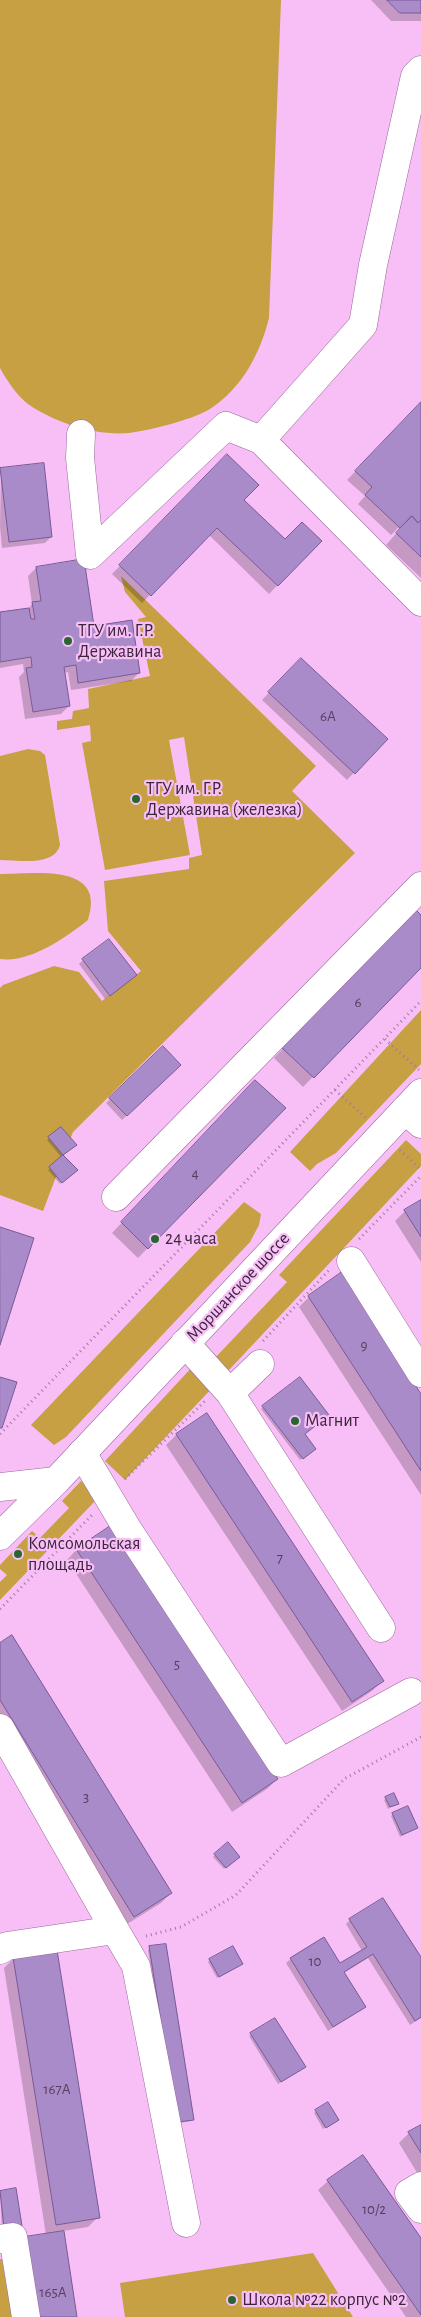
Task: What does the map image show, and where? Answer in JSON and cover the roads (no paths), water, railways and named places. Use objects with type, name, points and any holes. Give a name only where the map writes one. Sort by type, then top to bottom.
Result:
[{"type":"main road","points":[[261,440],[363,325],[373,265],[416,76],[421,70]]},
{"type":"main road","points":[[80,434],[80,458],[90,555],[226,426],[261,440],[421,602]]},
{"type":"main road","points":[[116,1197],[421,886]]},
{"type":"main road","name":"Моршанское шоссе","points":[[0,1536],[56,1482],[185,1343],[416,1109]]},
{"type":"main road","points":[[351,1261],[421,1373]]},
{"type":"main road","points":[[185,1343],[230,1393],[381,1628]]},
{"type":"main road","points":[[230,1393],[260,1364]]},
{"type":"main road","points":[[82,1453],[128,1530],[281,1763],[418,1696]]},
{"type":"main road","points":[[0,1486],[56,1482]]},
{"type":"main road","points":[[0,1728],[136,1966],[186,2223]]},
{"type":"main road","points":[[0,1950],[7,1946],[115,1930]]},
{"type":"main road","points":[[421,2186],[409,2193],[421,2209]]},
{"type":"main road","points":[[0,2239],[13,2237],[26,2317]]},
{"type":"place","name":"ТГУ им. Г.Р. Державина","points":[[68,641]]},
{"type":"place","name":"ТГУ им. Г.Р. Державина (железка)","points":[[136,799]]},
{"type":"place","name":"24 часа","points":[[155,1239]]},
{"type":"place","name":"Магнит","points":[[295,1421]]},
{"type":"place","name":"Комсомольская площадь","points":[[18,1554]]},
{"type":"place","name":"Школа №22 корпус №2","points":[[232,2300]]}]
